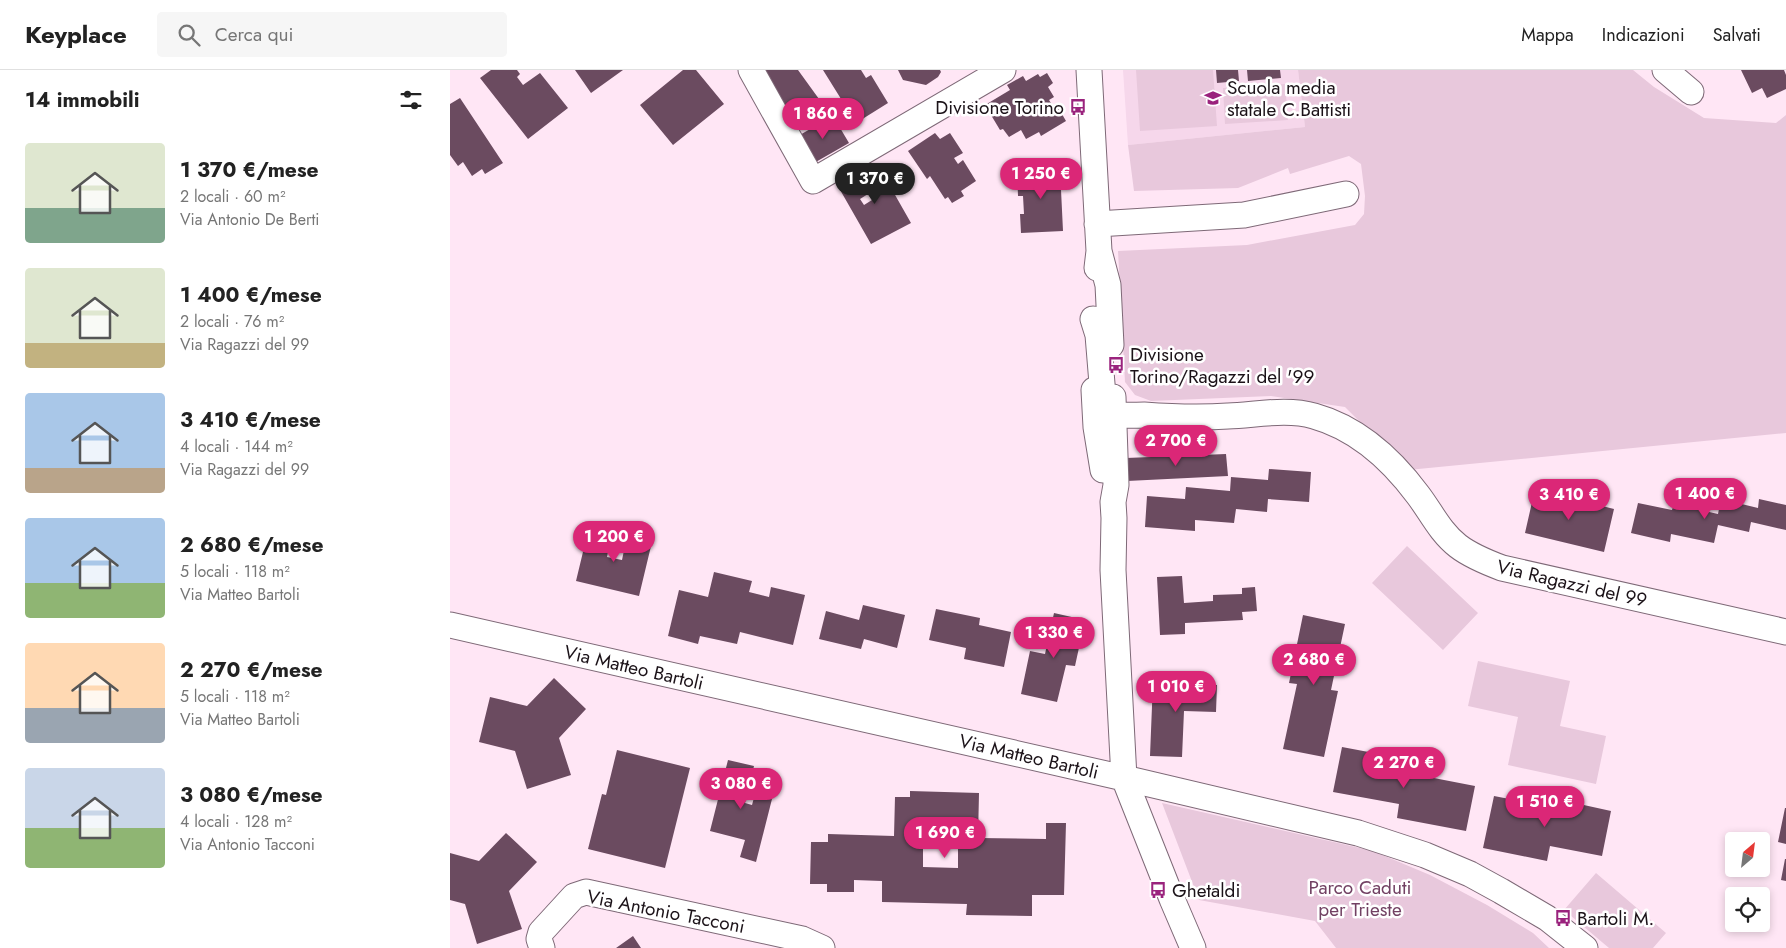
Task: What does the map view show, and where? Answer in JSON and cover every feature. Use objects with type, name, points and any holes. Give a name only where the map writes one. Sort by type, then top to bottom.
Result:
[{"type":"street","points":[[751,70],[813,181],[1003,70]]},
{"type":"street","points":[[1089,70],[1098,251],[1093,319],[1096,427],[1104,488],[1113,502]]},
{"type":"street","points":[[1665,70],[1690,92]]},
{"type":"street","points":[[1097,224],[1244,215],[1346,194]]},
{"type":"street","points":[[1098,251],[1108,285],[1116,486],[1113,502],[1113,570],[1124,778],[1193,948]]},
{"type":"street","points":[[1093,319],[1098,335],[1104,408],[1108,412],[1114,413]]},
{"type":"street","name":"Via Ragazzi del 99","points":[[1114,413],[1174,417],[1289,412],[1331,421],[1351,431],[1379,454],[1418,495],[1446,535],[1469,554],[1485,562],[1502,568],[1786,632]]},
{"type":"street","name":"Via Matteo Bartoli","points":[[450,625],[1358,833],[1425,855],[1470,874],[1547,918],[1585,948]]},
{"type":"street","name":"Via Antonio Tacconi","points":[[542,948],[540,935],[544,928],[574,896],[582,892],[590,892],[802,939],[822,948]]},
{"type":"shaded area","name":"Scuola media statale C.Battisti","points":[[1123,70],[1298,70],[1305,127],[1128,145]]},
{"type":"green space","points":[[1136,70],[1213,70],[1217,126],[1140,131]]},
{"type":"green space","points":[[1298,70],[1633,70],[1654,87],[1704,118],[1776,123],[1786,115],[1786,433],[1408,470],[1345,407],[1271,396],[1151,401],[1135,395],[1125,382],[1118,251],[1247,245],[1355,225],[1364,214],[1365,196],[1361,164],[1349,156],[1290,174],[1288,168],[1238,188],[1134,191],[1128,145],[1305,127]]},
{"type":"green space","points":[[1285,84],[1288,120],[1225,124],[1223,88]]},
{"type":"green space","points":[[1407,546],[1478,613],[1443,650],[1372,583]]},
{"type":"green space","points":[[1478,661],[1570,681],[1560,726],[1606,736],[1596,784],[1508,765],[1518,717],[1468,706]]},
{"type":"green space","name":"Parco Caduti per Trieste","points":[[1162,803],[1373,851],[1430,875],[1487,905],[1533,933],[1549,948],[1336,948],[1315,921],[1199,900]]},
{"type":"green space","points":[[1596,873],[1666,933],[1653,948],[1609,948],[1564,910]]},
{"type":"building","points":[[491,70],[517,70],[520,74],[517,77],[523,85],[540,73],[568,108],[528,139],[480,78]]},
{"type":"building","points":[[575,70],[623,70],[591,93]]},
{"type":"building","points":[[683,70],[696,70],[724,104],[673,145],[640,105]]},
{"type":"building","points":[[762,70],[798,70],[819,99],[787,123]]},
{"type":"building","points":[[823,70],[861,70],[866,78],[871,75],[888,103],[856,123]]},
{"type":"building","points":[[898,70],[940,70],[941,72],[938,77],[926,85],[903,80]]},
{"type":"building","points":[[1216,70],[1238,70],[1239,81],[1217,83]]},
{"type":"building","points":[[1247,70],[1280,70],[1281,78],[1248,81]]},
{"type":"building","points":[[1741,70],[1784,70],[1786,89],[1767,98],[1762,88],[1752,93]]},
{"type":"building","points":[[1047,73],[1053,83],[1048,87],[1054,97],[1049,100],[1056,111],[1059,109],[1066,121],[1041,136],[1039,132],[1026,139],[1021,130],[1009,137],[1003,129],[1000,130],[985,105],[1010,90],[1007,85],[1023,76],[1026,81],[1038,74],[1040,77]]},
{"type":"building","points":[[460,98],[503,163],[485,174],[482,169],[472,176],[463,162],[458,166],[450,155],[450,104]]},
{"type":"building","points":[[833,116],[849,143],[814,163],[798,136]]},
{"type":"building","points":[[935,133],[940,139],[950,133],[963,153],[954,158],[958,164],[963,160],[976,181],[961,191],[964,196],[952,203],[948,197],[945,199],[930,176],[927,179],[908,151]]},
{"type":"building","points":[[878,165],[911,223],[871,244],[839,188]],"holes":[[[868,194],[872,200],[864,205],[860,199]]]},
{"type":"building","points":[[1060,169],[1063,231],[1021,233],[1020,214],[1024,214],[1023,196],[1018,196],[1017,170]]},
{"type":"building","points":[[1226,454],[1228,476],[1127,481],[1126,458]]},
{"type":"building","points":[[1269,469],[1311,472],[1309,502],[1268,499],[1267,512],[1236,509],[1234,523],[1195,520],[1195,531],[1145,527],[1147,496],[1185,499],[1186,487],[1230,491],[1231,477],[1268,480]]},
{"type":"building","points":[[1535,489],[1614,509],[1604,552],[1525,533]]},
{"type":"building","points":[[1721,499],[1758,508],[1759,499],[1786,505],[1786,530],[1751,522],[1749,532],[1718,525],[1714,543],[1671,534],[1670,542],[1631,533],[1638,503],[1672,510],[1674,504],[1718,514]]},
{"type":"building","points":[[589,527],[612,532],[607,557],[622,560],[627,536],[652,542],[639,596],[576,581]]},
{"type":"building","points":[[714,572],[752,581],[749,592],[769,597],[771,587],[805,595],[793,645],[740,632],[737,644],[700,636],[698,644],[668,636],[679,590],[708,597]]},
{"type":"building","points":[[1182,576],[1184,603],[1213,601],[1213,595],[1242,594],[1242,588],[1255,587],[1257,611],[1242,612],[1243,620],[1185,623],[1185,634],[1160,635],[1157,577]]},
{"type":"building","points":[[863,605],[905,615],[897,648],[864,639],[861,649],[819,639],[826,611],[859,620]]},
{"type":"building","points":[[936,609],[980,618],[979,625],[1011,632],[1004,667],[964,659],[966,648],[929,640]]},
{"type":"building","points":[[1054,613],[1085,620],[1075,666],[1066,665],[1057,702],[1021,694],[1030,651],[1045,654]]},
{"type":"building","points":[[1303,615],[1345,624],[1331,690],[1338,691],[1324,757],[1283,749],[1297,684],[1289,683]]},
{"type":"building","points":[[554,678],[586,709],[559,738],[571,775],[527,789],[515,751],[479,742],[490,697],[527,706]]},
{"type":"building","points":[[1153,681],[1217,685],[1216,712],[1184,711],[1182,757],[1150,756]]},
{"type":"building","points":[[1342,747],[1411,760],[1408,773],[1475,786],[1466,831],[1397,818],[1399,804],[1333,792]]},
{"type":"building","points":[[617,750],[690,768],[665,868],[588,849],[602,794],[606,795]]},
{"type":"building","points":[[728,760],[754,766],[745,803],[752,805],[755,794],[772,799],[756,862],[740,857],[745,840],[710,831]]},
{"type":"building","points":[[910,791],[979,793],[978,838],[1046,839],[1046,823],[1066,823],[1064,895],[1032,895],[1032,916],[966,915],[967,904],[882,902],[882,881],[854,880],[854,892],[827,892],[827,884],[810,884],[811,842],[828,842],[828,834],[894,836],[895,797],[910,797]],"holes":[[[932,836],[958,837],[958,868],[923,867],[923,842],[932,843]]]},
{"type":"building","points":[[1494,796],[1550,807],[1552,798],[1611,811],[1602,856],[1550,846],[1547,861],[1483,848]]},
{"type":"building","points":[[1786,808],[1786,844],[1778,842]]},
{"type":"building","points":[[506,833],[537,862],[509,891],[522,929],[477,944],[465,904],[450,900],[450,853],[479,861]]},
{"type":"building","points":[[1786,859],[1786,881],[1781,880]]},
{"type":"building","points":[[633,936],[641,948],[616,948]]},
{"type":"place","name":"Scuola media statale C.Battisti","points":[[1213,98]]},
{"type":"place","name":"Divisione Torino","points":[[1078,107]]},
{"type":"place","name":"Divisione Torino/Ragazzi del '99","points":[[1116,365]]},
{"type":"place","name":"Ghetaldi","points":[[1158,890]]},
{"type":"place","name":"Bartoli M.","points":[[1563,918]]}]
